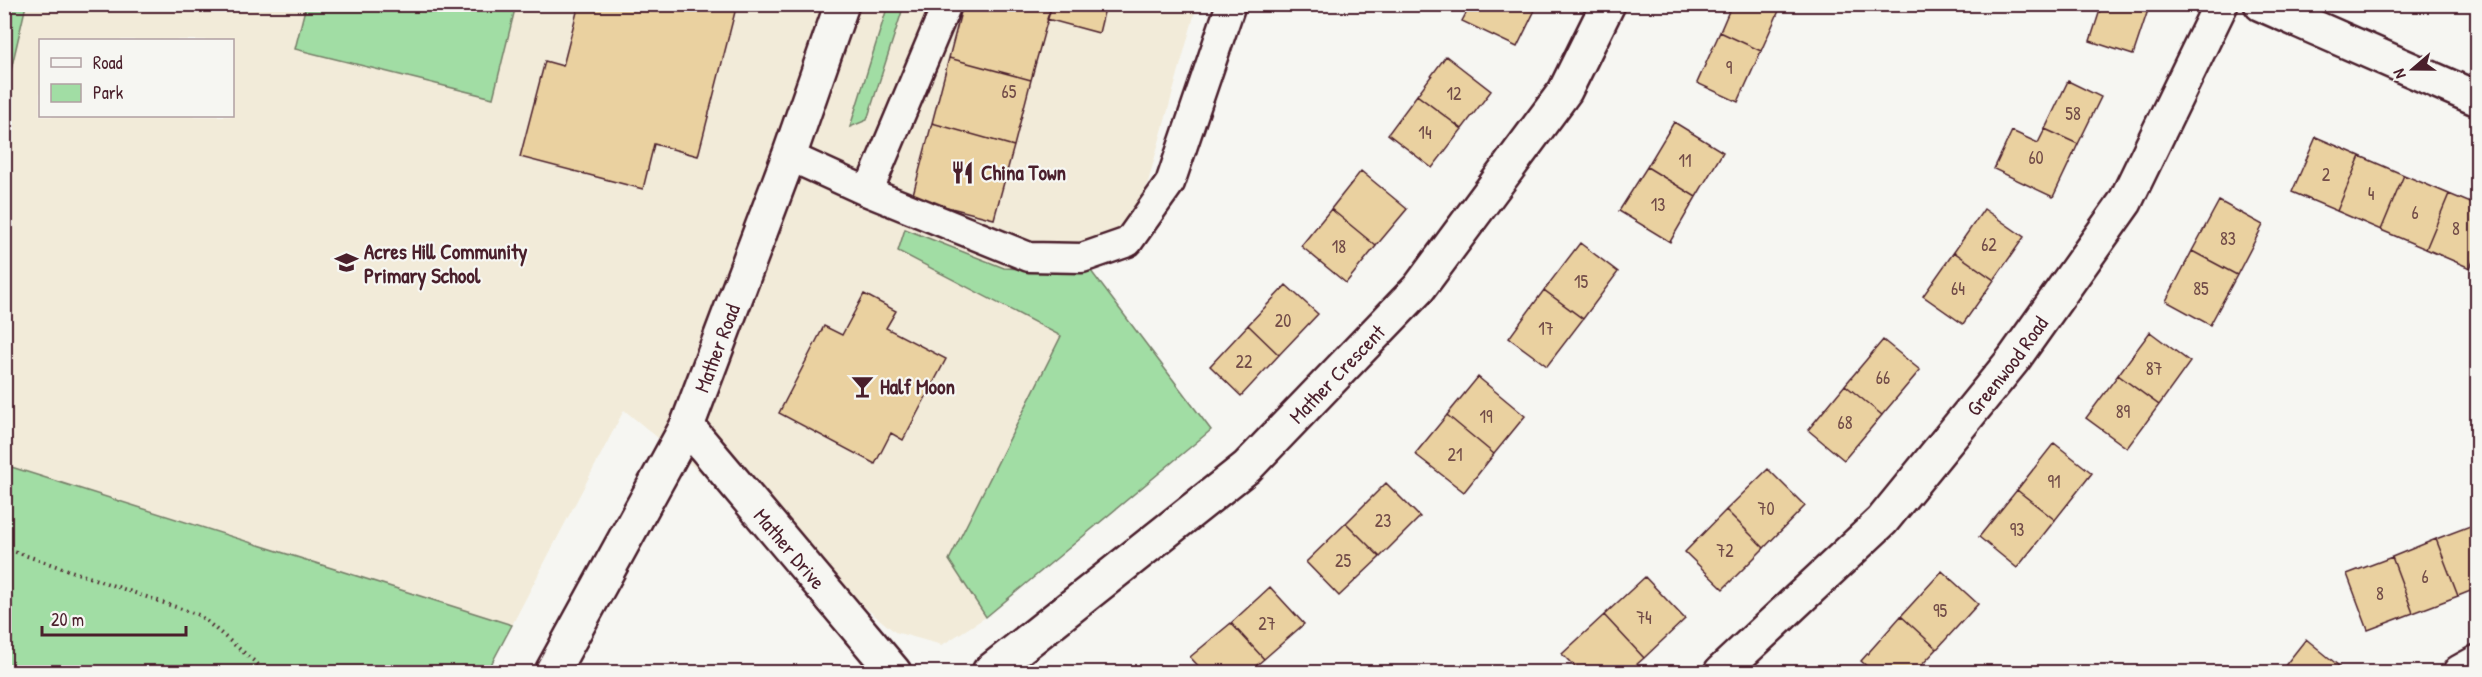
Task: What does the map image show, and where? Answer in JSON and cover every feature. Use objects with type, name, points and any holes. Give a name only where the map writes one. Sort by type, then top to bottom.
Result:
[{"type":"street","name":"Mather Road","points":[[552,672],[687,426],[789,156],[842,4]]},
{"type":"street","name":"Mather Crescent","points":[[989,672],[1247,467],[1419,288],[1565,91],[1608,4]]},
{"type":"street","name":"Greenwood Road","points":[[1721,672],[1882,521],[2013,360],[2125,202],[2221,4]]},
{"type":"street","points":[[2261,4],[2478,99]]},
{"type":"street","name":"Mather Drive","points":[[687,426],[894,672]]},
{"type":"street","points":[[2460,672],[2478,662]]},
{"type":"lane","points":[[868,192],[947,4]]},
{"type":"lane","points":[[789,156],[868,192],[1029,257],[1082,258],[1128,242],[1170,183],[1231,4]]},
{"type":"path","points":[[4,548],[199,615],[267,672]]},
{"type":"shaded area","name":"Acres Hill Community Primary School","points":[[26,5],[1197,5],[1140,211],[1088,267],[1061,336],[949,560],[986,617],[942,645],[895,632],[624,410],[512,625],[5,465],[4,96]]},
{"type":"green space","points":[[306,4],[516,5],[493,98],[295,49]]},
{"type":"green space","points":[[4,5],[26,5],[5,96]]},
{"type":"green space","points":[[888,5],[904,5],[867,120],[850,127]]},
{"type":"green space","points":[[905,229],[1004,268],[1052,270],[1088,267],[1211,430],[986,617],[949,560],[1061,336],[898,251]]},
{"type":"green space","points":[[5,465],[512,625],[487,672],[5,672]]},
{"type":"building","points":[[579,4],[737,4],[698,156],[654,144],[643,189],[520,157],[545,61],[563,66]]},
{"type":"building","points":[[963,4],[1052,4],[1031,80],[949,58]]},
{"type":"building","points":[[1052,4],[1106,4],[1099,33],[1047,19]]},
{"type":"building","points":[[1471,4],[1538,4],[1517,47],[1462,21]]},
{"type":"building","points":[[1732,4],[1782,4],[1761,51],[1720,32]]},
{"type":"building","points":[[2102,4],[2150,4],[2133,55],[2090,41]]},
{"type":"building","points":[[1720,32],[1761,51],[1738,102],[1697,83]]},
{"type":"building","points":[[1446,56],[1491,91],[1462,129],[1417,95]]},
{"type":"building","points":[[949,58],[1031,80],[1014,146],[932,123]]},
{"type":"building","points":[[2068,81],[2101,97],[2078,144],[2045,129]]},
{"type":"building","points":[[1417,95],[1462,129],[1432,168],[1388,134]]},
{"type":"building","points":[[1674,122],[1723,152],[1696,197],[1647,167]]},
{"type":"building","name":"China Town","points":[[932,123],[1014,146],[994,219],[912,198]]},
{"type":"building","points":[[2045,129],[2078,144],[2053,197],[1994,169],[2012,131],[2038,143]]},
{"type":"building","points":[[2316,137],[2360,156],[2337,211],[2292,192]]},
{"type":"building","points":[[2360,156],[2404,175],[2381,230],[2337,211]]},
{"type":"building","points":[[1647,167],[1696,197],[1670,242],[1619,211]]},
{"type":"building","points":[[1361,171],[1407,209],[1376,246],[1331,209]]},
{"type":"building","points":[[2404,175],[2449,194],[2426,249],[2381,230]]},
{"type":"building","points":[[2449,194],[2478,206],[2478,250],[2470,268],[2426,249]]},
{"type":"building","points":[[2219,201],[2263,225],[2237,275],[2192,251]]},
{"type":"building","points":[[1331,209],[1376,246],[1346,283],[1301,246]]},
{"type":"building","points":[[1984,209],[2024,237],[1994,280],[1954,252]]},
{"type":"building","points":[[1580,243],[1618,272],[1583,319],[1544,290]]},
{"type":"building","points":[[2192,251],[2237,275],[2210,325],[2166,301]]},
{"type":"building","points":[[1954,252],[1994,280],[1963,324],[1923,296]]},
{"type":"building","points":[[1286,285],[1318,314],[1279,355],[1248,325]]},
{"type":"building","points":[[1544,290],[1583,319],[1547,366],[1509,338]]},
{"type":"building","name":"Half Moon","points":[[864,294],[896,311],[886,328],[946,359],[903,440],[891,433],[875,464],[779,413],[824,326],[842,335]]},
{"type":"building","points":[[1248,325],[1279,355],[1241,396],[1210,366]]},
{"type":"building","points":[[2150,332],[2190,362],[2159,405],[2118,375]]},
{"type":"building","points":[[1883,340],[1920,370],[1882,415],[1845,385]]},
{"type":"building","points":[[2118,375],[2159,405],[2127,448],[2086,418]]},
{"type":"building","points":[[1478,377],[1525,416],[1494,454],[1447,415]]},
{"type":"building","points":[[1845,385],[1882,415],[1844,460],[1808,430]]},
{"type":"building","points":[[1447,415],[1494,454],[1464,492],[1415,454]]},
{"type":"building","points":[[2054,443],[2092,473],[2055,520],[2017,490]]},
{"type":"building","points":[[1768,469],[1805,506],[1764,548],[1726,510]]},
{"type":"building","points":[[1386,483],[1420,517],[1380,557],[1346,523]]},
{"type":"building","points":[[2017,490],[2055,520],[2017,568],[1979,537]]},
{"type":"building","points":[[1726,510],[1764,548],[1723,589],[1685,552]]},
{"type":"building","points":[[1346,523],[1380,557],[1339,596],[1306,562]]},
{"type":"building","points":[[2478,523],[2478,588],[2458,596],[2436,539]]},
{"type":"building","points":[[2436,539],[2458,596],[2413,613],[2392,557]]},
{"type":"building","points":[[2392,557],[2413,613],[2368,630],[2347,574]]},
{"type":"building","points":[[1942,571],[1978,604],[1937,649],[1901,616]]},
{"type":"building","points":[[1645,577],[1685,619],[1644,658],[1604,615]]},
{"type":"building","points":[[1270,587],[1304,624],[1264,659],[1231,623]]},
{"type":"building","points":[[1604,615],[1644,658],[1628,672],[1580,672],[1562,654]]},
{"type":"building","points":[[1901,616],[1937,649],[1915,672],[1873,672],[1861,661]]},
{"type":"building","points":[[1231,623],[1264,659],[1249,672],[1204,672],[1190,657]]},
{"type":"building","points":[[2306,639],[2339,666],[2334,672],[2280,672]]},
{"type":"place","name":"China Town","points":[[963,172]]},
{"type":"place","name":"Acres Hill Community Primary School","points":[[346,263]]},
{"type":"place","name":"Half Moon","points":[[862,386]]}]
